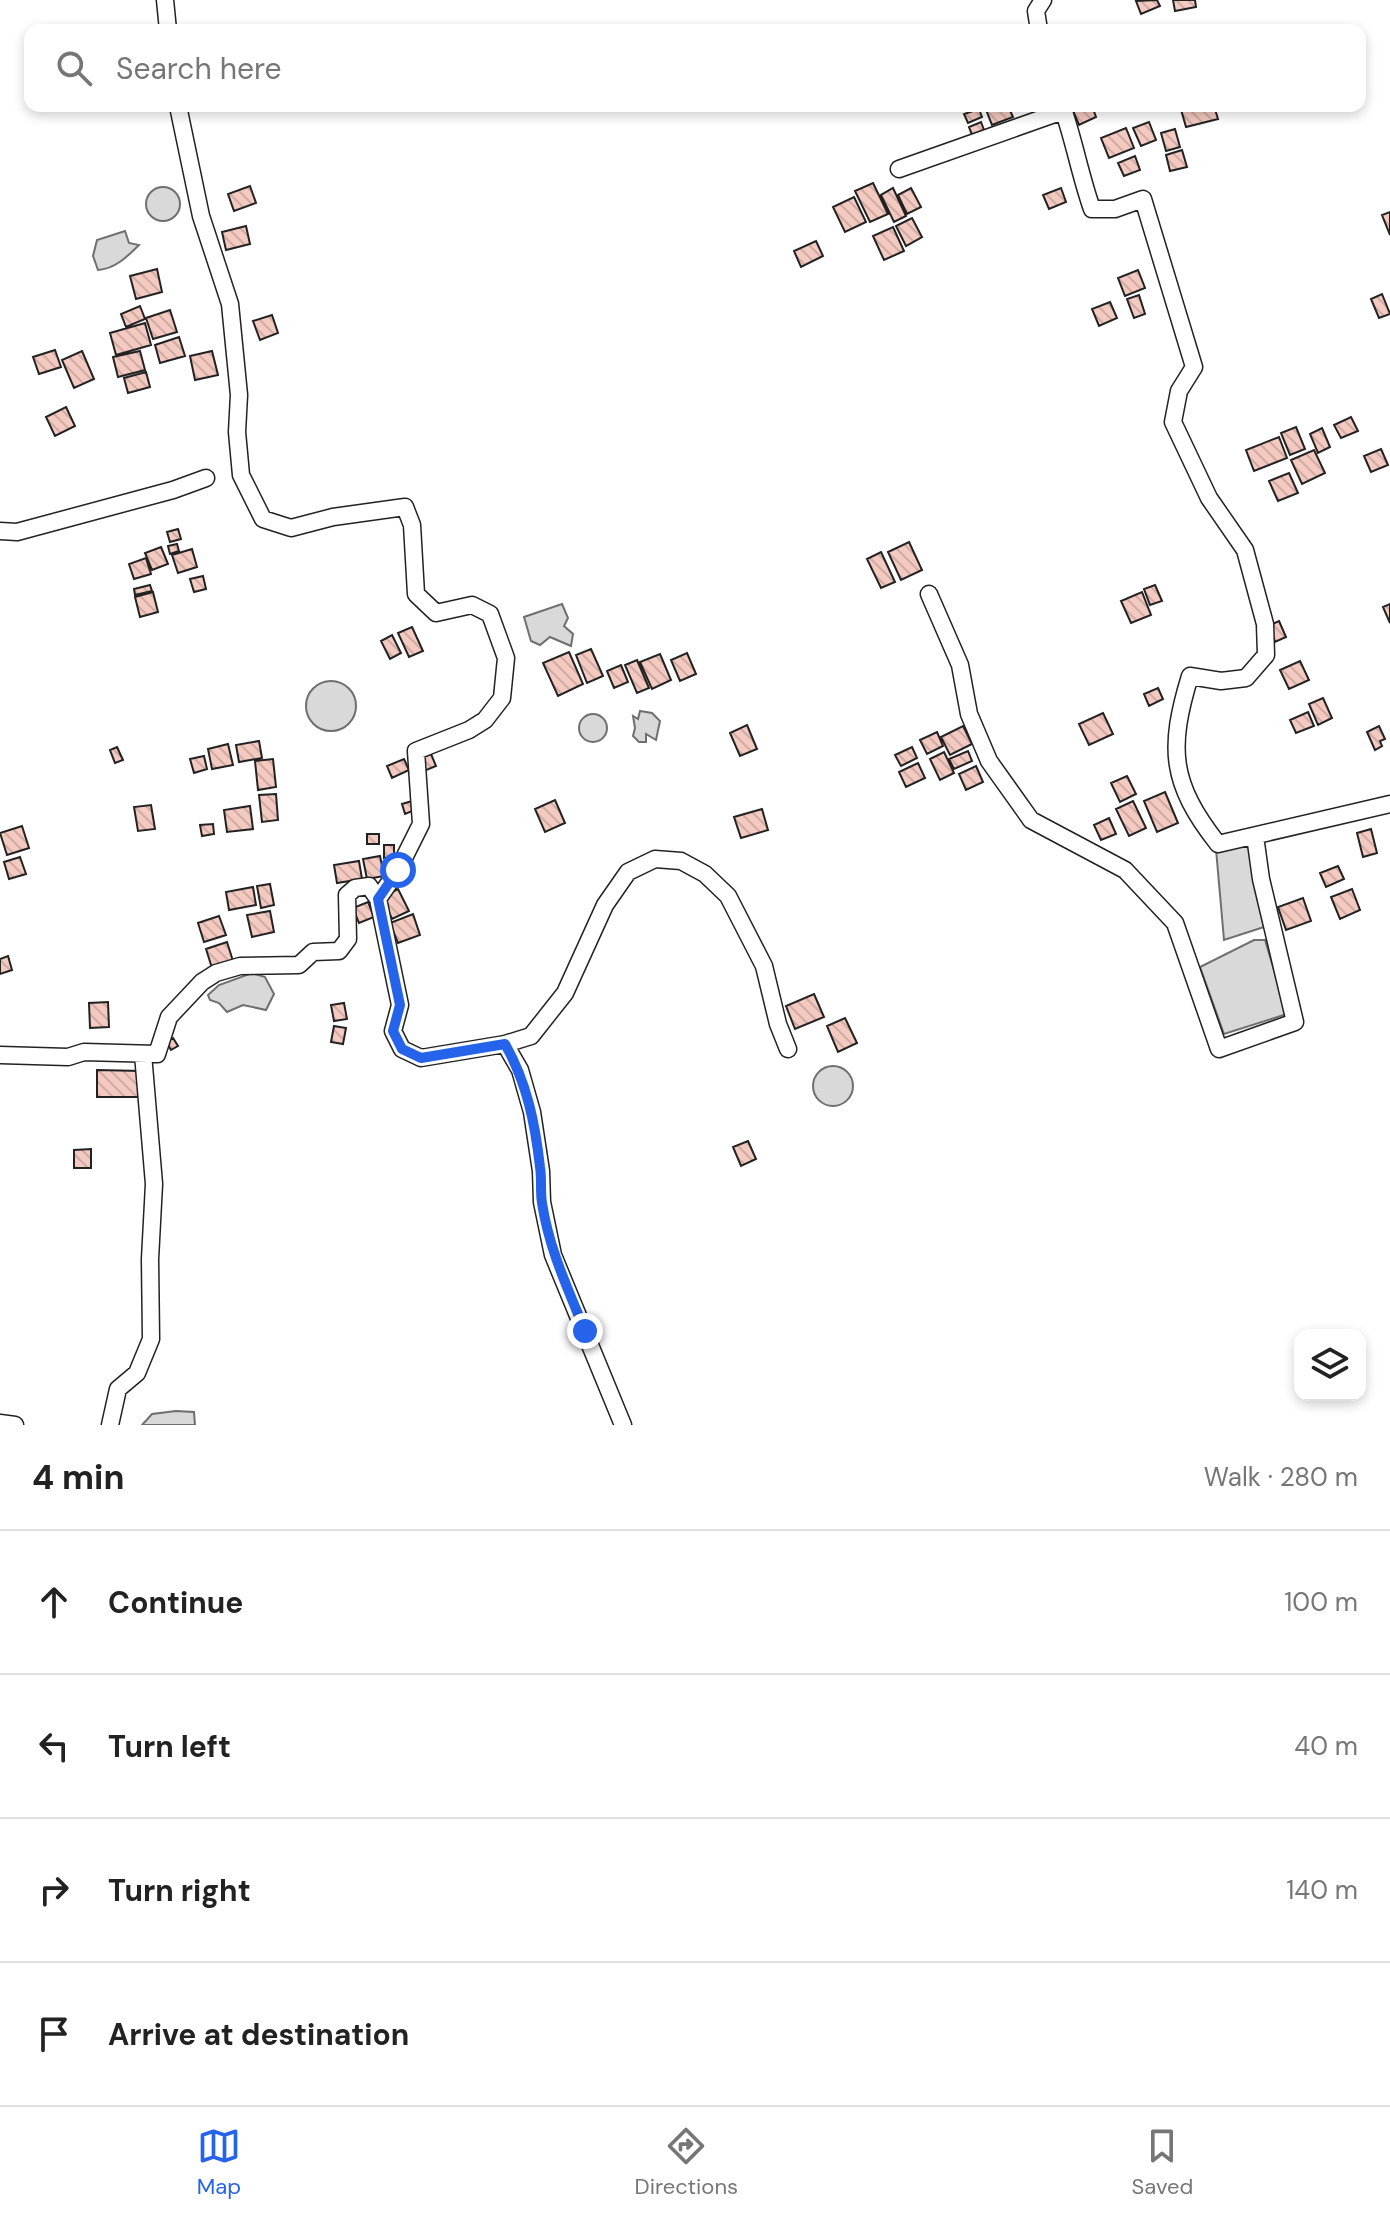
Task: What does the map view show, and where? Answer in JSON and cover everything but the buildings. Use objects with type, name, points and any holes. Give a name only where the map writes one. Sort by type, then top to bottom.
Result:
[{"type":"street","points":[[165,0],[167,24]]},
{"type":"street","points":[[1038,24],[1036,11],[1043,0]]},
{"type":"street","points":[[179,112],[201,216],[230,304],[239,395],[237,432],[241,475],[263,519],[291,528],[333,517],[405,507],[412,525],[416,594],[436,613],[472,605],[490,614],[506,658],[502,698],[485,720],[469,730],[416,751],[421,824],[398,870],[378,899]]},
{"type":"street","points":[[899,169],[1051,112]]},
{"type":"street","points":[[1064,112],[1092,209],[1115,209],[1143,199],[1194,367],[1179,391],[1173,422],[1209,498],[1245,550],[1265,624],[1266,655],[1246,678],[1221,681],[1190,676],[1178,716],[1176,756],[1186,796],[1197,817],[1218,844],[1390,804]]},
{"type":"street","points":[[0,531],[17,532],[206,478]]},
{"type":"street","points":[[929,594],[960,665],[969,714],[989,761],[1031,820],[1125,870],[1175,923],[1219,1049],[1295,1022],[1261,879],[1255,836]]},
{"type":"street","points":[[0,1055],[68,1057],[84,1052],[157,1054],[169,1017],[202,982],[216,973],[240,966],[299,965],[313,952],[339,951],[348,939],[347,895],[355,888],[369,886],[378,899],[400,1005],[393,1031],[402,1049],[421,1058],[505,1044],[531,1036],[565,993],[605,905],[628,872],[655,859],[681,861],[705,874],[728,896],[764,966],[778,1024],[788,1049]]},
{"type":"street","points":[[505,1044],[520,1070],[532,1112],[541,1171],[542,1202],[553,1255],[623,1425]]},
{"type":"street","points":[[110,1425],[118,1389],[137,1373],[151,1339],[150,1259],[154,1184],[143,1054]]},
{"type":"street","points":[[0,1423],[15,1425]]},
{"type":"shaded area","points":[[163,187],[175,192],[180,204],[175,216],[163,221],[151,216],[146,204],[151,192]]},
{"type":"shaded area","points":[[125,231],[129,243],[139,245],[116,265],[98,270],[93,256],[97,240]]},
{"type":"shaded area","points":[[562,604],[568,618],[564,626],[573,634],[571,646],[550,637],[540,645],[531,641],[524,617]]},
{"type":"shaded area","points":[[321,682],[341,682],[355,696],[355,716],[341,730],[321,730],[307,716],[307,696]]},
{"type":"shaded area","points":[[640,711],[652,713],[660,721],[656,740],[646,734],[646,742],[639,742],[633,736],[633,716],[638,719]]},
{"type":"shaded area","points":[[593,714],[603,718],[607,728],[603,738],[593,742],[583,738],[579,728],[583,718]]},
{"type":"shaded area","points":[[1248,842],[1264,927],[1224,940],[1216,849]]},
{"type":"shaded area","points":[[1254,940],[1265,940],[1287,1014],[1224,1034],[1200,967]]},
{"type":"shaded area","points":[[252,973],[265,977],[274,994],[266,1010],[243,1005],[227,1012],[219,1003],[210,1000],[208,995],[219,985]]},
{"type":"shaded area","points":[[833,1066],[847,1072],[853,1086],[847,1100],[833,1106],[819,1100],[813,1086],[819,1072]]},
{"type":"shaded area","points":[[194,1412],[195,1425],[142,1425],[152,1414]]},
{"type":"route","points":[[398,870],[378,899],[400,1005],[393,1031],[402,1049],[421,1058],[505,1044],[520,1070],[532,1112],[541,1171],[542,1202],[553,1255],[585,1331]]}]
